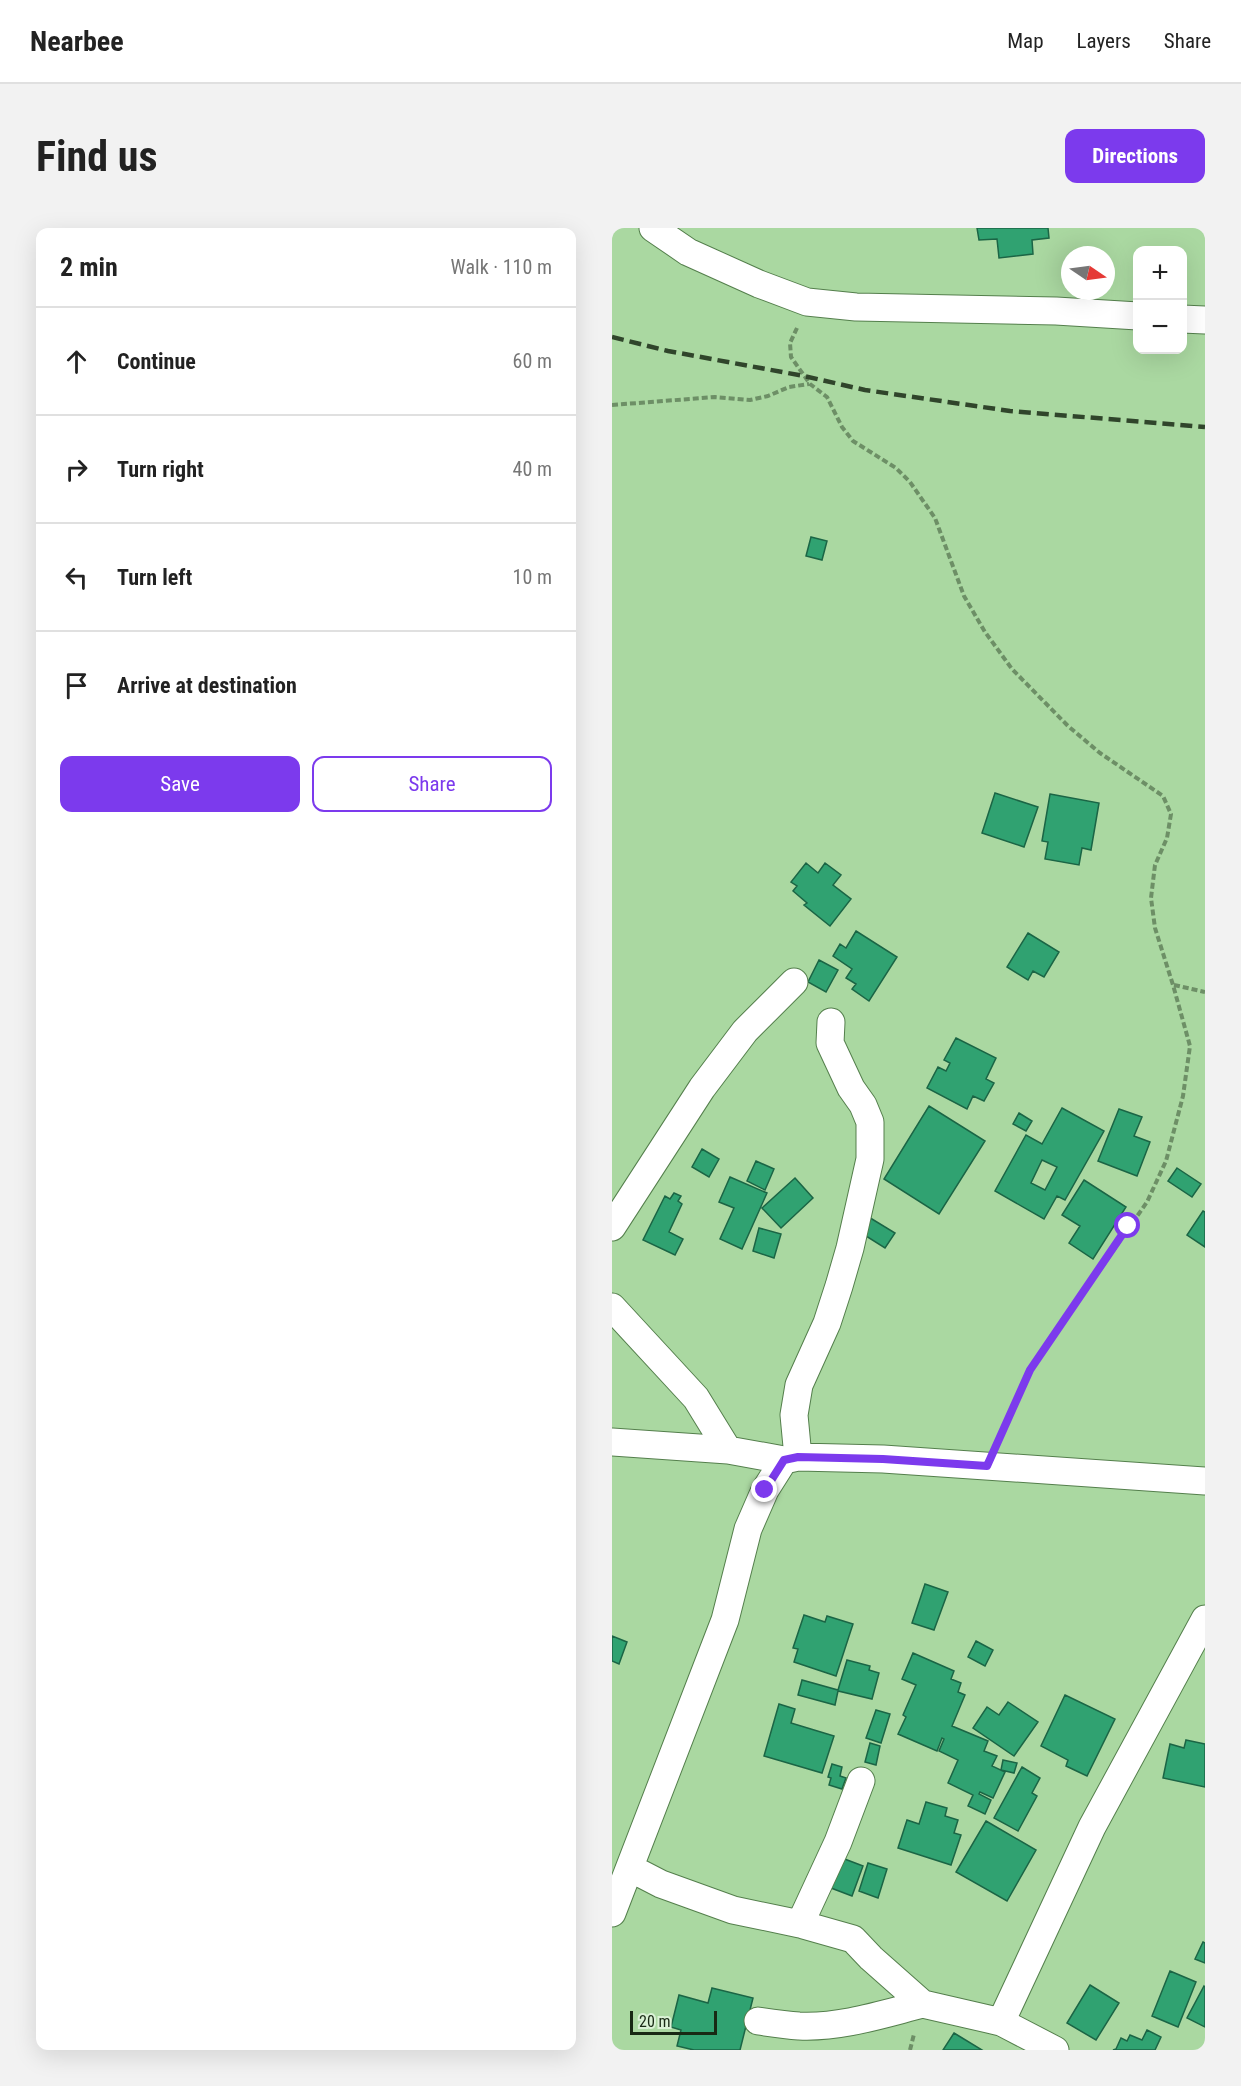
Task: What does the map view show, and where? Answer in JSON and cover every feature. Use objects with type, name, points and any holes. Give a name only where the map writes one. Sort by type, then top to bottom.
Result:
[{"type":"street","points":[[653,228],[688,252],[759,284],[807,302],[856,307],[1133,316]]},
{"type":"street","points":[[1187,319],[1205,320]]},
{"type":"street","points":[[612,1227],[702,1088],[745,1031],[794,982]]},
{"type":"street","points":[[612,1913],[725,1620],[748,1529],[765,1490],[791,1458],[799,1385],[827,1323],[850,1248],[870,1159],[870,1122],[863,1105],[850,1088],[830,1043],[831,1022]]},
{"type":"street","points":[[612,1306],[696,1398],[728,1450]]},
{"type":"street","points":[[612,1442],[728,1450],[791,1458],[883,1459],[1205,1481]]},
{"type":"street","points":[[1000,2022],[1092,1827],[1205,1619]]},
{"type":"street","points":[[800,1923],[838,1842],[861,1781]]},
{"type":"street","points":[[630,1868],[661,1884],[734,1910],[800,1923],[853,1939],[923,2004]]},
{"type":"street","points":[[758,2021],[800,2026],[825,2025],[849,2022],[923,2004],[1000,2022],[1055,2050]]},
{"type":"path","points":[[807,302],[790,343],[791,357],[810,384],[827,397],[842,427],[853,441],[896,468],[910,482],[934,518],[964,596],[985,632],[1012,669],[1068,726],[1100,753],[1163,796],[1171,814],[1167,838],[1155,865],[1151,898],[1155,928],[1190,1046],[1184,1096],[1166,1161],[1147,1202],[1030,1370],[987,1466]]},
{"type":"path","points":[[612,405],[715,397],[750,400],[768,396],[789,387],[810,384]]},
{"type":"path","points":[[1173,985],[1205,992]]},
{"type":"building","points":[[977,228],[1048,228],[1049,238],[1032,240],[1033,254],[999,258],[997,239],[979,240]]},
{"type":"building","points":[[811,537],[827,541],[822,560],[806,556]]},
{"type":"building","points":[[995,793],[1038,807],[1024,847],[982,833]]},
{"type":"building","points":[[1050,794],[1099,803],[1091,850],[1082,848],[1079,865],[1045,859],[1048,842],[1042,841]]},
{"type":"building","points":[[806,863],[818,873],[825,863],[841,875],[833,885],[851,899],[830,926],[804,905],[807,903],[793,891],[797,886],[791,882]]},
{"type":"building","points":[[856,931],[897,957],[869,1001],[852,989],[856,984],[846,978],[852,969],[833,956],[840,944],[846,948]]},
{"type":"building","points":[[1028,933],[1059,952],[1044,977],[1033,971],[1028,980],[1007,967]]},
{"type":"building","points":[[819,960],[838,970],[826,992],[808,982]]},
{"type":"building","points":[[956,1038],[996,1058],[986,1079],[994,1083],[984,1101],[973,1096],[967,1109],[927,1088],[938,1067],[946,1071],[950,1063],[944,1060]]},
{"type":"building","points":[[929,1106],[985,1141],[939,1214],[884,1179]]},
{"type":"building","points":[[1062,1108],[1104,1131],[1065,1200],[1057,1196],[1044,1219],[995,1191],[1026,1135],[1042,1144]],"holes":[[[1042,1160],[1057,1167],[1045,1190],[1031,1183]]]},
{"type":"building","points":[[1119,1109],[1142,1117],[1134,1136],[1150,1142],[1137,1176],[1098,1161]]},
{"type":"building","points":[[1019,1113],[1032,1121],[1026,1131],[1013,1124]]},
{"type":"building","points":[[702,1149],[719,1159],[709,1177],[692,1167]]},
{"type":"building","points":[[756,1161],[774,1169],[765,1190],[747,1181]]},
{"type":"building","points":[[1177,1168],[1201,1184],[1192,1197],[1168,1181]]},
{"type":"building","points":[[730,1177],[767,1193],[742,1249],[720,1239],[734,1208],[719,1202]]},
{"type":"building","points":[[795,1178],[813,1198],[781,1228],[762,1208]]},
{"type":"building","points":[[1084,1180],[1126,1207],[1093,1259],[1069,1243],[1080,1226],[1062,1215]]},
{"type":"building","points":[[674,1193],[681,1196],[678,1201],[682,1204],[669,1232],[683,1239],[675,1255],[643,1240],[665,1196],[670,1199]]},
{"type":"building","points":[[1203,1211],[1205,1212],[1205,1247],[1187,1235]]},
{"type":"building","points":[[867,1216],[895,1233],[885,1248],[858,1231]]},
{"type":"building","points":[[759,1228],[781,1234],[774,1258],[753,1251]]},
{"type":"building","points":[[925,1584],[948,1592],[934,1630],[912,1623]]},
{"type":"building","points":[[804,1615],[825,1622],[827,1616],[853,1624],[836,1676],[794,1662],[798,1649],[793,1648]]},
{"type":"building","points":[[612,1636],[627,1642],[619,1664],[612,1661]]},
{"type":"building","points":[[976,1641],[993,1650],[985,1666],[968,1657]]},
{"type":"building","points":[[913,1653],[954,1671],[951,1679],[961,1683],[958,1692],[965,1695],[952,1726],[988,1741],[984,1751],[997,1756],[992,1766],[1005,1772],[993,1798],[980,1792],[979,1794],[991,1800],[985,1814],[968,1806],[973,1795],[948,1783],[958,1760],[939,1751],[944,1739],[942,1738],[937,1751],[898,1734],[906,1717],[903,1715],[916,1685],[902,1679]]},
{"type":"building","points":[[847,1660],[870,1666],[869,1670],[879,1673],[872,1699],[838,1691],[835,1705],[798,1695],[802,1680],[838,1690]]},
{"type":"building","points":[[1065,1695],[1115,1719],[1087,1776],[1066,1766],[1068,1760],[1041,1746]]},
{"type":"building","points":[[1008,1702],[1038,1722],[1014,1756],[973,1728],[987,1707],[999,1715]]},
{"type":"building","points":[[779,1704],[795,1709],[791,1723],[834,1736],[822,1773],[764,1756]]},
{"type":"building","points":[[876,1710],[890,1714],[881,1743],[866,1738]]},
{"type":"building","points":[[1186,1740],[1205,1744],[1205,1787],[1163,1778],[1170,1744],[1184,1748]]},
{"type":"building","points":[[870,1743],[880,1746],[876,1765],[865,1762]]},
{"type":"building","points":[[1003,1760],[1017,1763],[1014,1773],[1001,1770]]},
{"type":"building","points":[[832,1764],[842,1767],[840,1776],[846,1778],[842,1789],[829,1785],[831,1778],[828,1777]]},
{"type":"building","points":[[1022,1767],[1040,1778],[1032,1793],[1037,1796],[1018,1831],[994,1818]]},
{"type":"building","points":[[926,1802],[947,1808],[945,1816],[958,1820],[954,1833],[961,1835],[951,1865],[898,1848],[907,1820],[919,1824]]},
{"type":"building","points":[[986,1821],[1036,1850],[1007,1901],[956,1872]]},
{"type":"building","points":[[842,1858],[863,1866],[852,1896],[831,1888]]},
{"type":"building","points":[[868,1863],[887,1869],[878,1898],[859,1891]]},
{"type":"building","points":[[1203,1942],[1205,1943],[1205,1963],[1195,1959]]},
{"type":"building","points":[[1170,1971],[1196,1982],[1178,2027],[1152,2016]]},
{"type":"building","points":[[1090,1985],[1119,2003],[1096,2040],[1067,2023]]},
{"type":"building","points":[[1205,1987],[1205,2027],[1187,2018]]},
{"type":"building","points":[[712,1988],[753,1998],[740,2050],[694,2050],[677,2046],[681,2030],[671,2027],[679,1995],[708,2003]]},
{"type":"building","points":[[1147,2030],[1161,2037],[1155,2050],[1113,2050],[1116,2049],[1121,2038],[1127,2041],[1130,2035],[1142,2040]]},
{"type":"building","points":[[954,2033],[982,2050],[943,2050]]},
{"type":"railway","points":[[612,337],[668,351],[804,376],[865,390],[1010,411],[1205,427]]},
{"type":"route","points":[[765,1490],[784,1460],[798,1457],[883,1459],[987,1466],[1030,1370],[1128,1226]]}]
